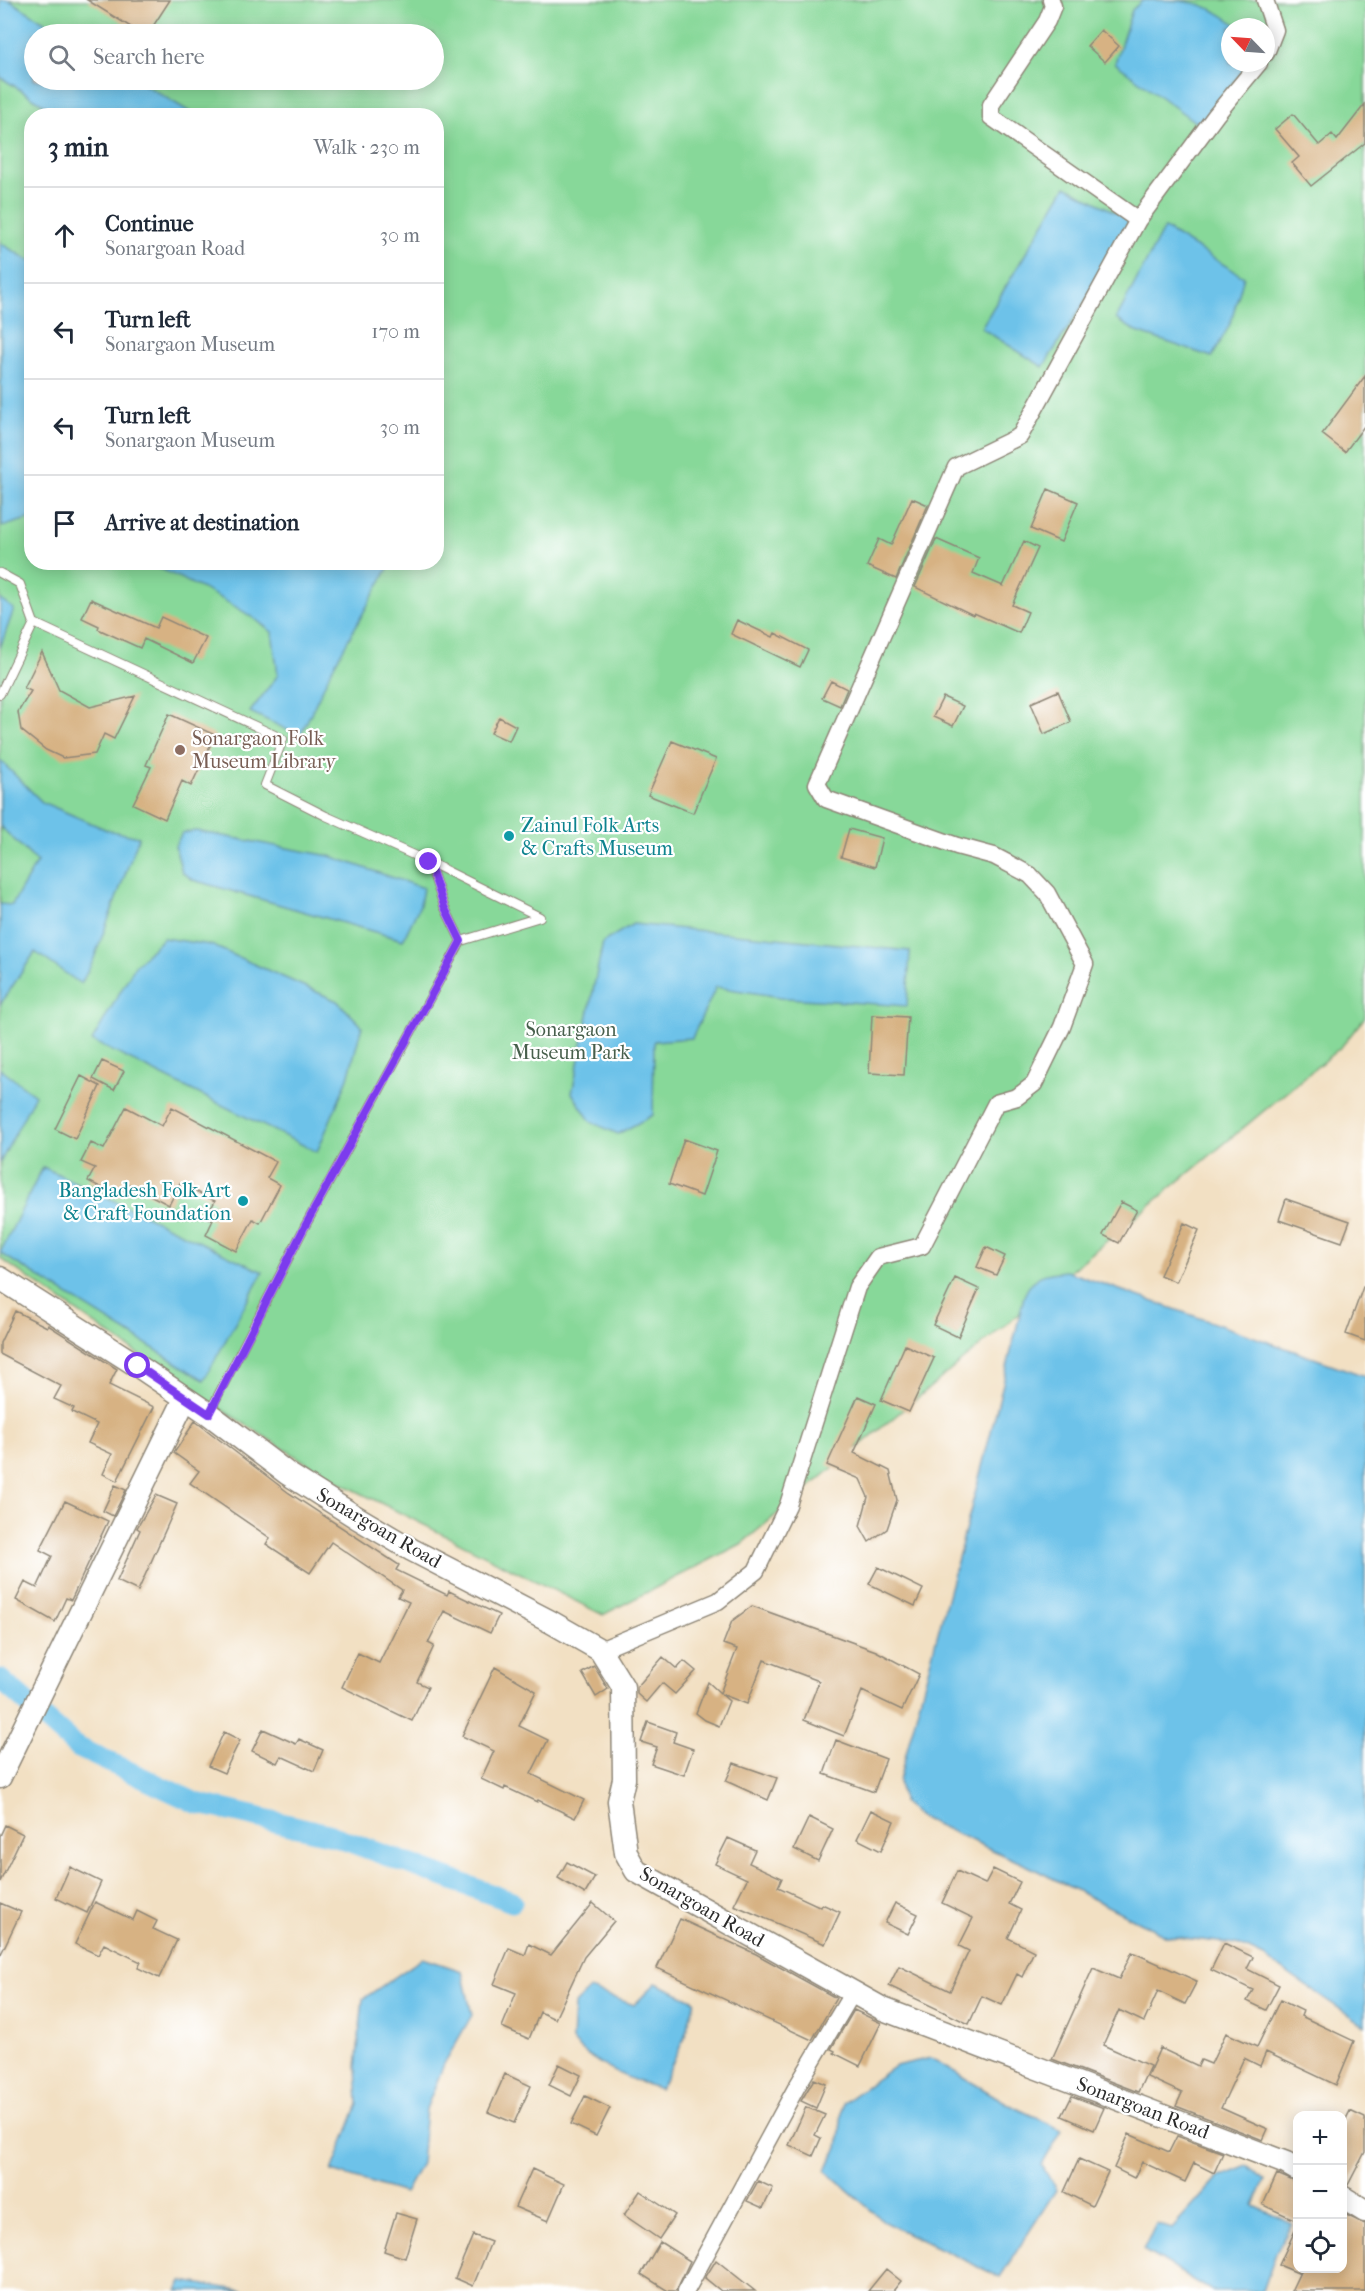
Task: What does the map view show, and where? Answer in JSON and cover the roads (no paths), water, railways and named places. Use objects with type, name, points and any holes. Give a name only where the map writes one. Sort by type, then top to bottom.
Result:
[{"type":"main road","name":"Sonargoan Road","points":[[0,1278],[209,1414],[288,1474],[412,1550],[600,1650],[623,1687],[624,1779],[620,1801],[626,1853],[636,1871],[883,2009],[1293,2167]]},
{"type":"main road","points":[[0,1777],[184,1399]]},
{"type":"main road","points":[[1347,2201],[1365,2211]]},
{"type":"street","points":[[1051,0],[1053,6],[1047,21],[991,105],[991,117],[1138,220]]},
{"type":"street","points":[[1265,0],[1271,18]]},
{"type":"street","points":[[600,1650],[718,1601],[756,1571],[788,1505],[857,1287],[878,1257],[922,1246],[996,1103],[1017,1097],[1034,1084],[1073,996],[1085,964],[1047,893],[1030,875],[994,856],[957,846],[826,799],[819,792],[817,784],[956,467],[1020,436],[1138,220],[1209,124],[1252,72]]},
{"type":"street","points":[[686,2291],[796,2088],[853,1992]]},
{"type":"lane","points":[[0,573],[20,584],[34,623],[283,739],[265,785],[540,916],[461,941],[304,1228],[209,1414]]},
{"type":"lane","points":[[0,694],[34,623]]},
{"type":"lane","points":[[429,862],[444,906],[461,941]]},
{"type":"water","points":[[0,0],[9,0],[48,24],[24,24],[24,90],[154,90],[183,108],[49,108],[0,77]]},
{"type":"water","points":[[1143,0],[1184,1],[1206,7],[1227,18],[1221,18],[1221,72],[1242,72],[1199,125],[1115,63],[1132,10]]},
{"type":"water","points":[[1066,186],[1130,220],[1088,297],[1043,367],[981,328]]},
{"type":"water","points":[[1164,228],[1244,277],[1230,324],[1212,357],[1137,332],[1116,319]]},
{"type":"water","points":[[0,243],[24,257],[24,520],[2,527]]},
{"type":"water","points":[[163,570],[387,570],[332,669],[300,736],[250,712],[278,675],[272,632],[228,602]]},
{"type":"water","points":[[0,599],[14,609],[0,648]]},
{"type":"water","points":[[0,760],[42,802],[107,830],[139,837],[93,961],[81,984],[35,952],[0,1005],[0,904],[12,905],[37,862],[0,826]]},
{"type":"water","points":[[196,831],[330,856],[423,888],[420,905],[403,940],[193,880],[182,872],[175,846],[182,833]]},
{"type":"water","points":[[633,924],[910,951],[907,1006],[787,998],[716,987],[692,1038],[654,1041],[653,1115],[618,1134],[591,1122],[572,1093],[603,942]]},
{"type":"water","points":[[163,938],[211,945],[337,1001],[362,1026],[348,1078],[317,1152],[92,1041],[135,966]]},
{"type":"water","points":[[0,1069],[35,1095],[0,1163]]},
{"type":"water","points":[[43,1167],[263,1272],[204,1380],[0,1253]]},
{"type":"water","points":[[1066,1271],[1365,1376],[1365,2026],[1264,1957],[1236,1944],[1167,1936],[1030,1867],[922,1818],[903,1803],[899,1781],[979,1479],[1024,1296],[1035,1279],[1040,1276]]},
{"type":"water","points":[[423,1958],[462,1971],[472,2015],[444,2064],[426,2109],[421,2163],[405,2193],[332,2171],[358,2104],[356,2067],[363,1999]]},
{"type":"water","points":[[656,1983],[695,2001],[684,2039],[660,2089],[602,2065],[572,2041],[574,2005],[590,1989],[634,2005]]},
{"type":"water","points":[[931,2058],[1010,2105],[1062,2130],[1042,2165],[1056,2190],[1000,2277],[886,2223],[825,2170],[838,2148],[843,2103],[895,2066]]},
{"type":"water","points":[[1247,2166],[1265,2180],[1254,2206],[1292,2223],[1276,2253],[1263,2291],[1212,2291],[1143,2250],[1156,2224],[1172,2229],[1218,2178]]},
{"type":"water","points":[[182,2281],[245,2291],[177,2291]]},
{"type":"waterway","points":[[0,1679],[77,1747],[196,1803],[328,1834],[512,1902]]},
{"type":"place","name":"Sonargaon Folk Museum Library","points":[[180,750]]},
{"type":"place","name":"Zainul Folk Arts & Crafts Museum","points":[[509,836]]},
{"type":"place","name":"Bangladesh Folk Art & Craft Foundation","points":[[243,1201]]},
{"type":"park label","name":"Sonargaon Museum Park","points":[[571,1040]]}]
